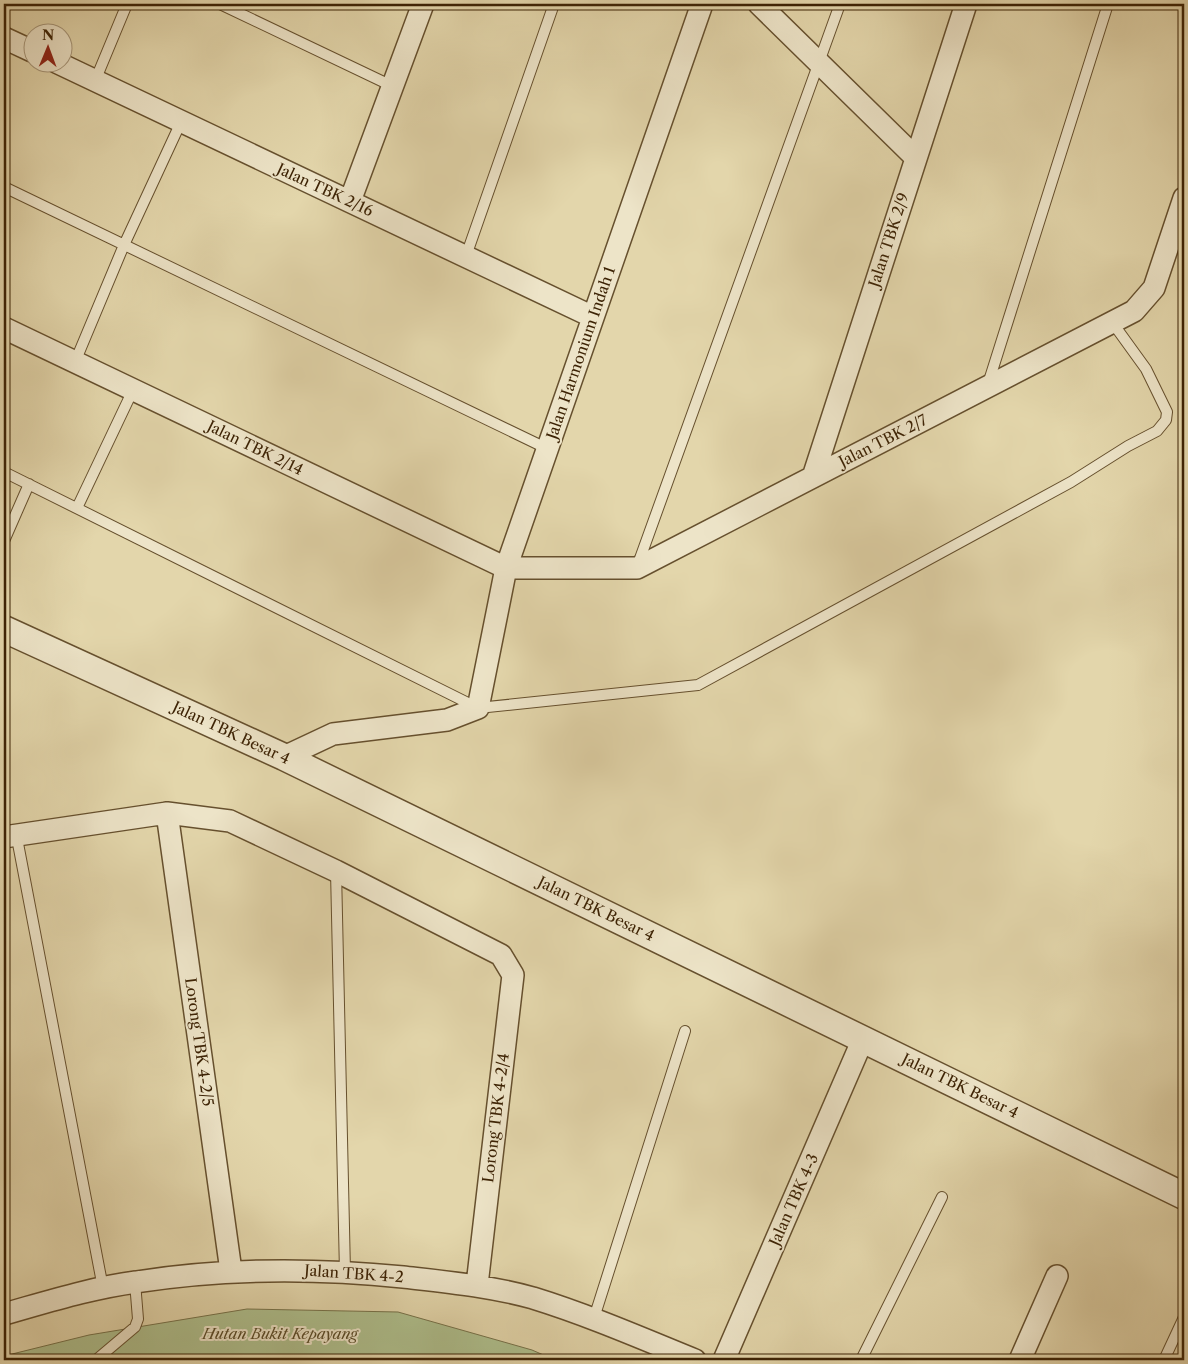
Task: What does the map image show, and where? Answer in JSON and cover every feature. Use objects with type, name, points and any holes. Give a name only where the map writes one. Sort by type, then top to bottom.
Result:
[{"type":"street","points":[[350,201],[423,4]]},
{"type":"street","name":"Jalan Harmonium Indah 1","points":[[478,708],[506,568],[702,4]]},
{"type":"street","points":[[759,4],[819,60],[916,158]]},
{"type":"street","name":"Jalan TBK 2/9","points":[[813,477],[966,4]]},
{"type":"street","points":[[4,38],[22,46]]},
{"type":"street","name":"Jalan TBK 2/16","points":[[72,70],[593,316]]},
{"type":"street","name":"Jalan TBK 2/7","points":[[506,568],[637,568],[1134,311],[1154,288],[1184,198]]},
{"type":"street","name":"Jalan TBK 2/14","points":[[4,328],[506,568]]},
{"type":"street","name":"Jalan TBK Besar 4","points":[[4,629],[284,757],[1184,1196]]},
{"type":"street","points":[[284,757],[333,734],[447,720],[478,708]]},
{"type":"street","points":[[10,835],[166,813],[230,821],[336,871]]},
{"type":"street","name":"Lorong TBK 4-2/5","points":[[166,813],[231,1271]]},
{"type":"street","name":"Lorong TBK 4-2/4","points":[[336,871],[501,955],[513,975],[477,1285]]},
{"type":"street","name":"Jalan TBK 4-3","points":[[724,1360],[863,1039]]},
{"type":"street","name":"Jalan TBK 4-2","points":[[4,1314],[103,1288],[135,1282],[231,1271],[345,1272],[477,1285],[532,1298],[594,1318],[695,1360]]},
{"type":"street","points":[[1020,1360],[1057,1276]]},
{"type":"lane","points":[[95,81],[127,4]]},
{"type":"lane","points":[[220,4],[392,86]]},
{"type":"lane","points":[[466,256],[554,4]]},
{"type":"lane","points":[[637,568],[840,4]]},
{"type":"lane","points":[[987,387],[1108,4]]},
{"type":"lane","points":[[75,362],[124,244],[181,122]]},
{"type":"lane","points":[[4,187],[548,449]]},
{"type":"lane","points":[[4,472],[478,708],[698,685],[1072,482],[1128,446],[1157,431],[1166,420],[1167,412],[1146,370],[1112,322]]},
{"type":"lane","points":[[77,508],[133,390]]},
{"type":"lane","points":[[4,541],[29,484]]},
{"type":"lane","points":[[10,835],[103,1288]]},
{"type":"lane","points":[[336,871],[345,1272]]},
{"type":"lane","points":[[594,1318],[685,1031]]},
{"type":"lane","points":[[861,1360],[942,1197]]},
{"type":"lane","points":[[96,1360],[135,1327],[138,1319],[135,1282]]},
{"type":"lane","points":[[1164,1360],[1184,1317]]},
{"type":"green space","name":"Hutan Bukit Kepayang","points":[[247,1309],[398,1312],[532,1350],[555,1360],[4,1360],[4,1356],[89,1335]]}]
